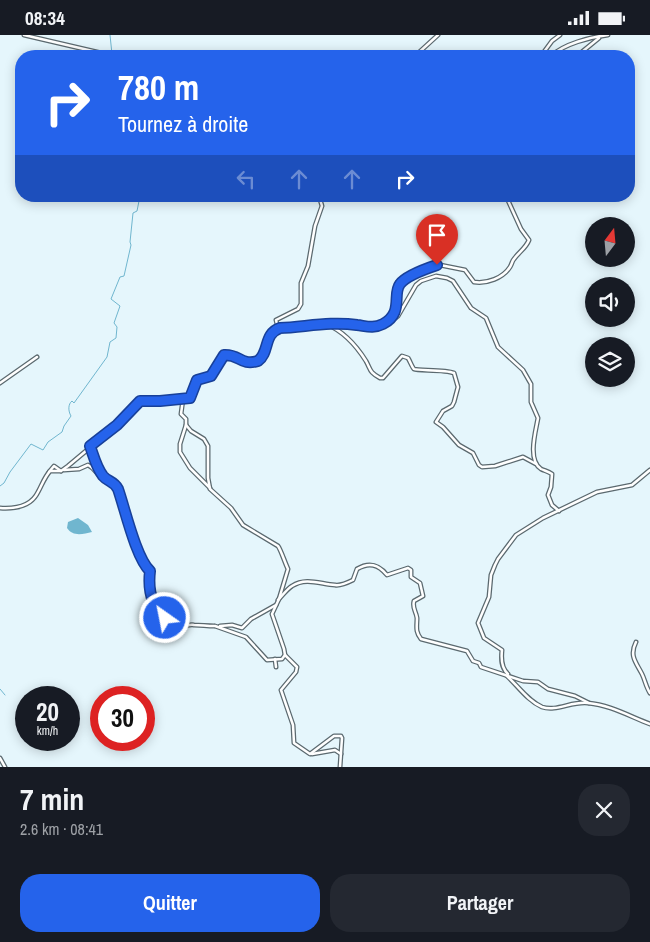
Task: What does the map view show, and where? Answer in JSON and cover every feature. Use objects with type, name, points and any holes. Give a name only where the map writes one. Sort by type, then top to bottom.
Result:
[{"type":"street","points":[[24,35],[88,50]]},
{"type":"street","points":[[422,50],[438,35]]},
{"type":"street","points":[[546,50],[552,41],[560,35]]},
{"type":"street","points":[[560,50],[608,35]]},
{"type":"street","points":[[585,50],[600,37]]},
{"type":"street","points":[[278,328],[276,320],[298,309],[302,303],[301,283],[308,267],[315,226],[322,206],[321,202]]},
{"type":"street","points":[[382,324],[395,311],[397,289],[400,283],[421,271],[440,265],[465,270],[474,282],[484,283],[502,275],[524,249],[529,240],[519,226],[509,202]]},
{"type":"street","points":[[61,471],[117,425],[140,401],[190,397],[198,379],[211,376],[224,355],[236,357],[245,363],[254,363],[261,360],[268,339],[274,330],[278,328],[324,323],[372,328],[390,322],[398,316],[416,285],[436,276],[453,281],[471,308],[486,318],[498,347],[524,370],[531,384],[531,402],[538,418],[535,427],[534,450],[536,464]]},
{"type":"street","points":[[324,323],[343,333],[366,361],[369,369],[380,378],[383,378],[402,356],[408,358],[416,370],[437,369],[454,373],[458,387],[454,402],[452,406],[443,411],[436,422],[459,445],[473,453],[482,467],[495,466],[523,457],[536,464],[540,469],[552,474],[549,499],[559,511]]},
{"type":"street","points":[[0,383],[37,357]]},
{"type":"street","points":[[183,399],[181,414],[186,419],[186,425],[179,450],[190,468],[231,508],[243,525],[280,548],[288,569],[272,616],[280,633],[284,655],[297,667],[296,672],[281,690],[293,725],[294,743],[310,754],[335,750],[341,754]]},
{"type":"street","points":[[186,425],[194,434],[204,439],[208,446],[210,489]]},
{"type":"street","points":[[90,446],[94,461],[104,478]]},
{"type":"street","points":[[61,471],[71,468],[79,469],[88,465],[104,478],[114,482],[143,564],[150,571],[150,588],[157,611],[172,624],[179,626],[193,624],[206,626],[232,625],[242,628],[250,619],[277,604]]},
{"type":"street","points":[[0,508],[27,505],[36,495],[54,466],[61,471]]},
{"type":"street","points":[[512,677],[505,671],[501,661],[502,650],[484,638],[478,623],[489,597],[491,575],[498,559],[512,539],[543,518],[597,492],[632,485],[650,470]]},
{"type":"street","points":[[278,600],[290,587],[296,584],[314,581],[336,585],[345,584],[353,580],[357,569],[368,564],[377,566],[387,575],[408,568],[411,571],[411,577],[418,580],[422,587],[423,596],[414,601],[412,607],[417,617],[417,631],[421,639],[467,651],[473,661],[479,663],[481,667],[504,673],[523,681],[538,683],[548,689],[575,696],[589,703]]},
{"type":"street","points":[[215,626],[246,637],[267,660],[281,660],[284,655]]},
{"type":"street","points":[[636,642],[633,648],[633,659],[644,677],[650,693]]},
{"type":"street","points":[[275,659],[276,667]]},
{"type":"street","points":[[504,673],[529,699],[543,707],[549,708],[582,703],[608,706],[650,724]]},
{"type":"street","points":[[310,754],[324,742],[338,736],[342,737],[340,767]]},
{"type":"street","points":[[0,758],[5,767]]},
{"type":"water","points":[[78,518],[88,525],[92,532],[78,534],[69,531],[67,528],[68,522]]},
{"type":"waterway","points":[[110,35],[112,50]]},
{"type":"waterway","points":[[0,486],[31,444],[43,450],[48,442],[62,432],[71,416],[69,412],[71,402],[74,403],[107,357],[110,342],[116,338],[117,327],[114,323],[120,306],[111,299],[120,277],[124,276],[131,245],[133,213],[137,211],[139,202]]},
{"type":"waterway","points":[[0,689],[5,695]]},
{"type":"route","points":[[165,618],[157,611],[153,603],[149,581],[150,571],[143,564],[118,489],[114,482],[104,478],[94,461],[90,446],[117,425],[142,400],[160,401],[190,398],[197,380],[211,376],[224,355],[236,357],[245,363],[258,361],[263,357],[268,339],[274,330],[324,323],[372,328],[382,324],[395,311],[397,289],[400,283],[421,271],[437,265]]}]
